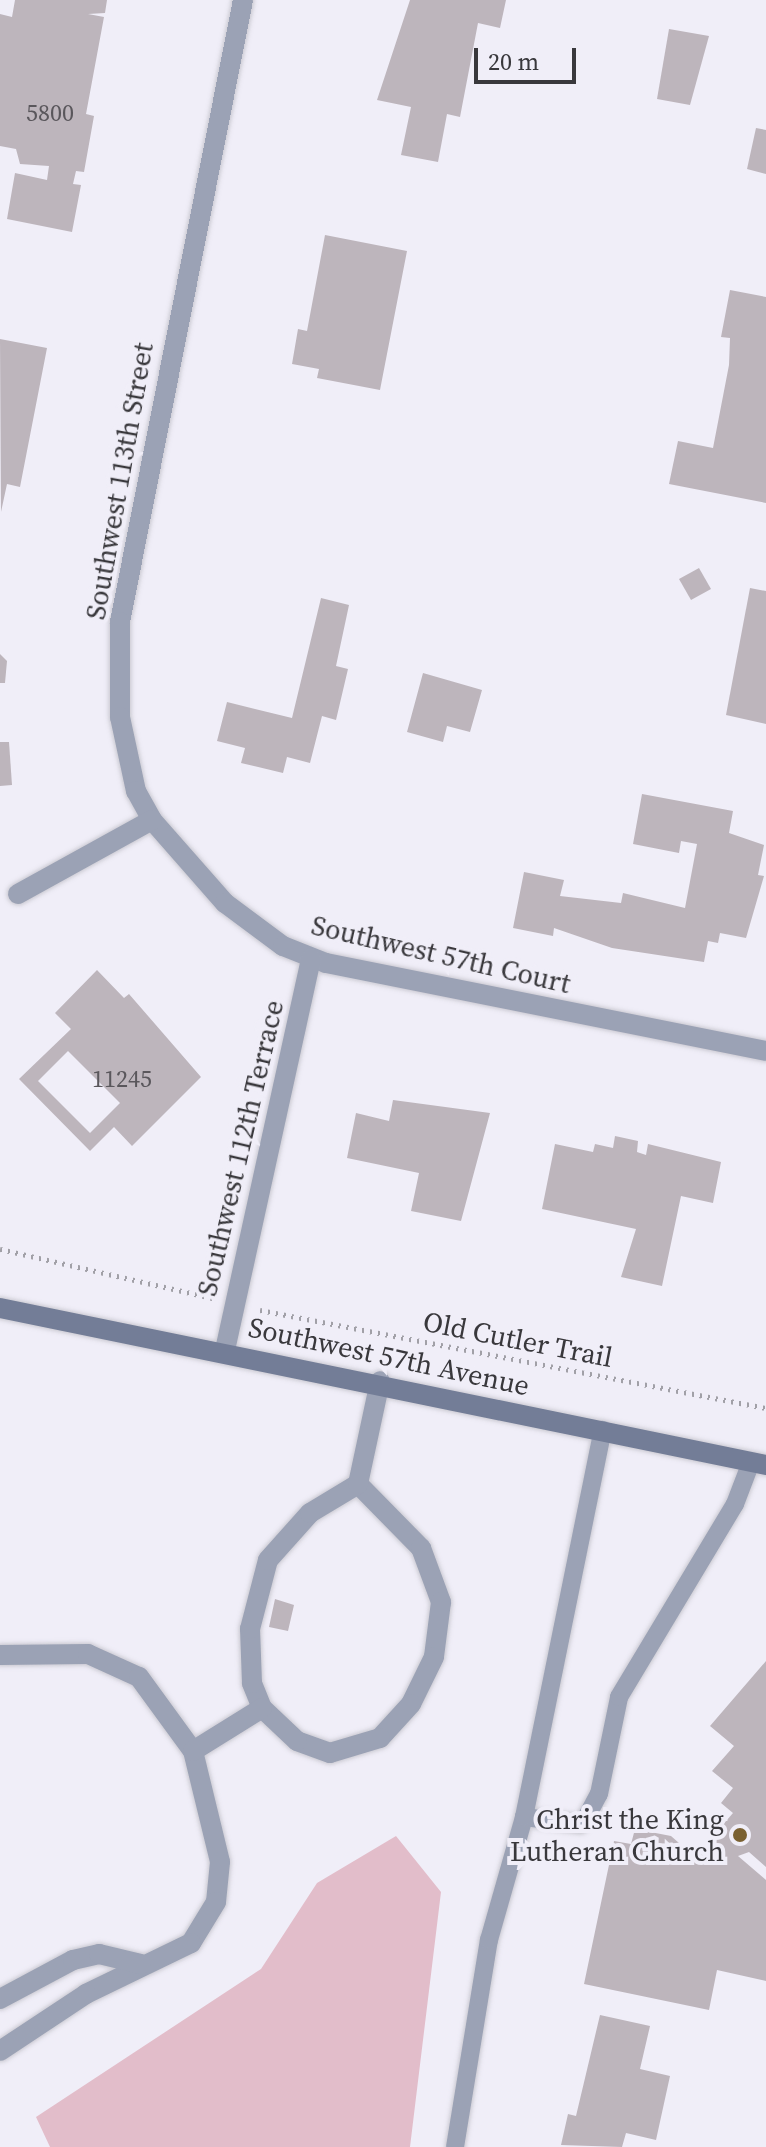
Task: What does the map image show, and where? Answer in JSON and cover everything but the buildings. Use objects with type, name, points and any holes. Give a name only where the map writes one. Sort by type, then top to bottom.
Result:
[{"type":"main road","name":"Southwest 57th Avenue","points":[[0,1308],[380,1381],[758,1463]]},
{"type":"street","name":"Southwest 113th Street","points":[[152,820],[136,791],[120,717],[120,622],[243,0]]},
{"type":"street","points":[[18,894],[152,820]]},
{"type":"street","name":"Southwest 57th Court","points":[[152,820],[255,929],[311,958],[766,1051]]},
{"type":"street","name":"Southwest 112th Terrace","points":[[225,1350],[311,958]]},
{"type":"street","points":[[358,1484],[396,1517],[433,1574],[441,1602],[429,1675],[391,1729],[357,1751],[315,1751],[262,1708],[249,1653],[257,1582],[310,1513],[358,1484],[380,1381]]},
{"type":"street","points":[[0,1655],[88,1654],[124,1666],[193,1751],[218,1839],[216,1902],[191,1943],[141,1964],[0,2051]]},
{"type":"street","points":[[193,1751],[262,1708]]},
{"type":"street","points":[[0,1999],[73,1960],[99,1954],[141,1964]]},
{"type":"lane","points":[[455,2147],[489,1940],[524,1817],[603,1430]]},
{"type":"lane","points":[[524,1817],[580,1824],[586,1818],[599,1794],[619,1697],[758,1463]]},
{"type":"path","points":[[0,1249],[209,1297]]},
{"type":"path","name":"Old Cutler Trail","points":[[262,1311],[766,1408]]},
{"type":"shaded area","points":[[396,1836],[441,1892],[410,2147],[50,2147],[36,2117],[261,1969],[317,1883]]},
{"type":"place","name":"Christ the King Lutheran Church","points":[[740,1835]]}]
